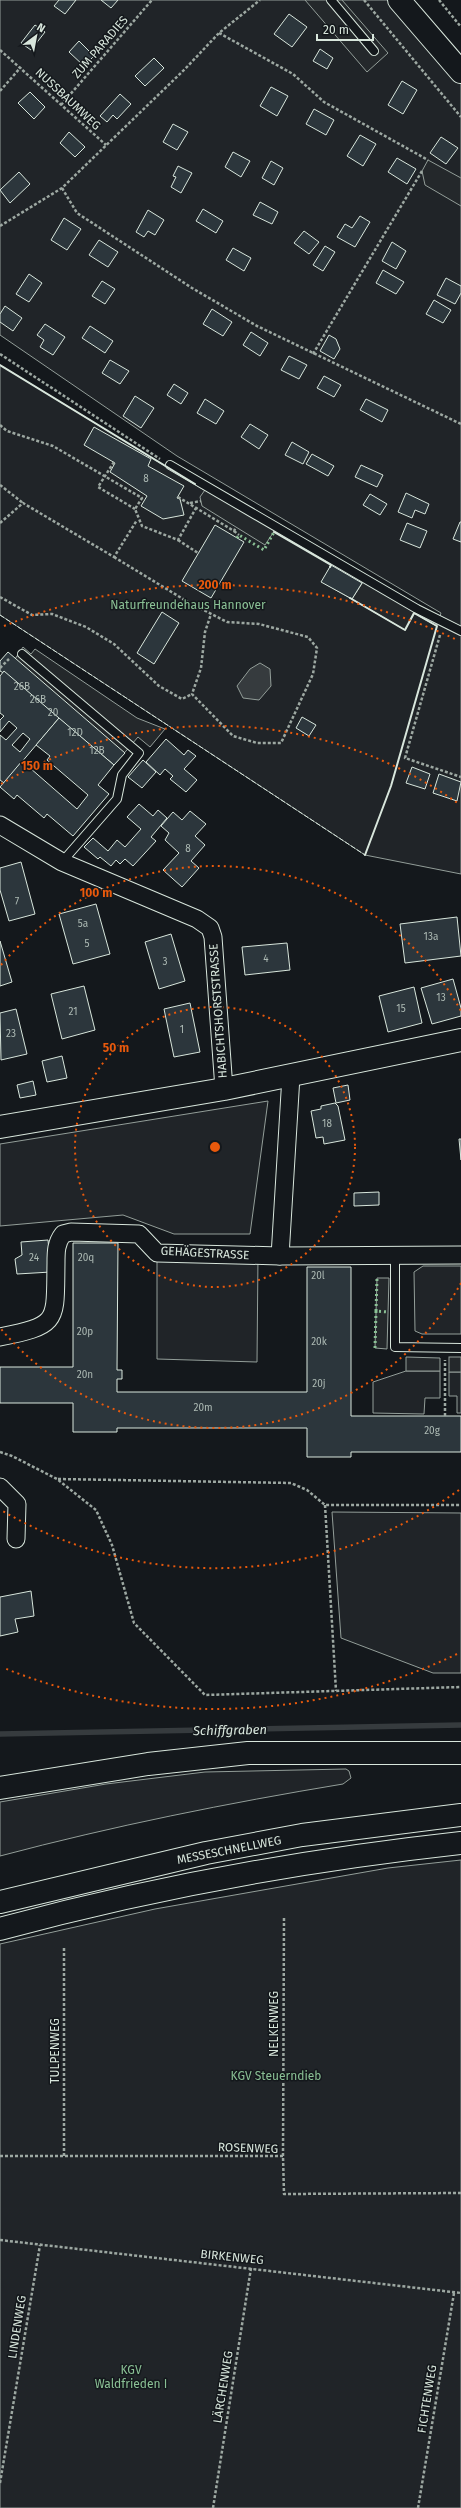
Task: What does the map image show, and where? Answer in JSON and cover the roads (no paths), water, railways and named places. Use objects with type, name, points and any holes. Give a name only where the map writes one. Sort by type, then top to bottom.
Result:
[{"type":"main road","points":[[399,0],[461,72]]},
{"type":"main road","points":[[0,1127],[224,1089],[461,1040]]},
{"type":"main road","points":[[0,1788],[148,1764],[248,1753],[461,1753]]},
{"type":"main road","name":"MESSESCHNELLWEG","points":[[0,1902],[206,1853],[302,1835],[461,1815]]},
{"type":"main road","points":[[0,1929],[146,1893],[379,1852],[461,1843]]},
{"type":"street","name":"HABICHTSHORSTSTRASSE","points":[[0,825],[62,862],[197,919],[210,928],[213,937],[224,1089]]},
{"type":"street","points":[[280,1256],[290,1076]]},
{"type":"street","name":"GEHÄGESTRASSE","points":[[0,1337],[35,1330],[46,1324],[52,1315],[55,1304],[56,1250],[63,1234],[71,1232],[140,1234],[157,1253],[280,1256],[461,1254]]},
{"type":"street","points":[[0,1486],[17,1504],[16,1539]]},
{"type":"lane","points":[[331,0],[374,51]]},
{"type":"lane","points":[[170,464],[443,623],[461,631]]},
{"type":"lane","points":[[22,654],[139,753],[122,776],[117,799],[62,862]]},
{"type":"lane","points":[[396,1255],[395,1347],[461,1348]]},
{"type":"waterway","name":"Schiffgraben","points":[[0,1734],[461,1725]]},
{"type":"park label","name":"Naturfreundehaus Hannover","points":[[188,605]]},
{"type":"park label","name":"KGV Steuerndieb","points":[[276,2076]]},
{"type":"park label","name":"KGV Waldfrieden I","points":[[131,2377]]}]
